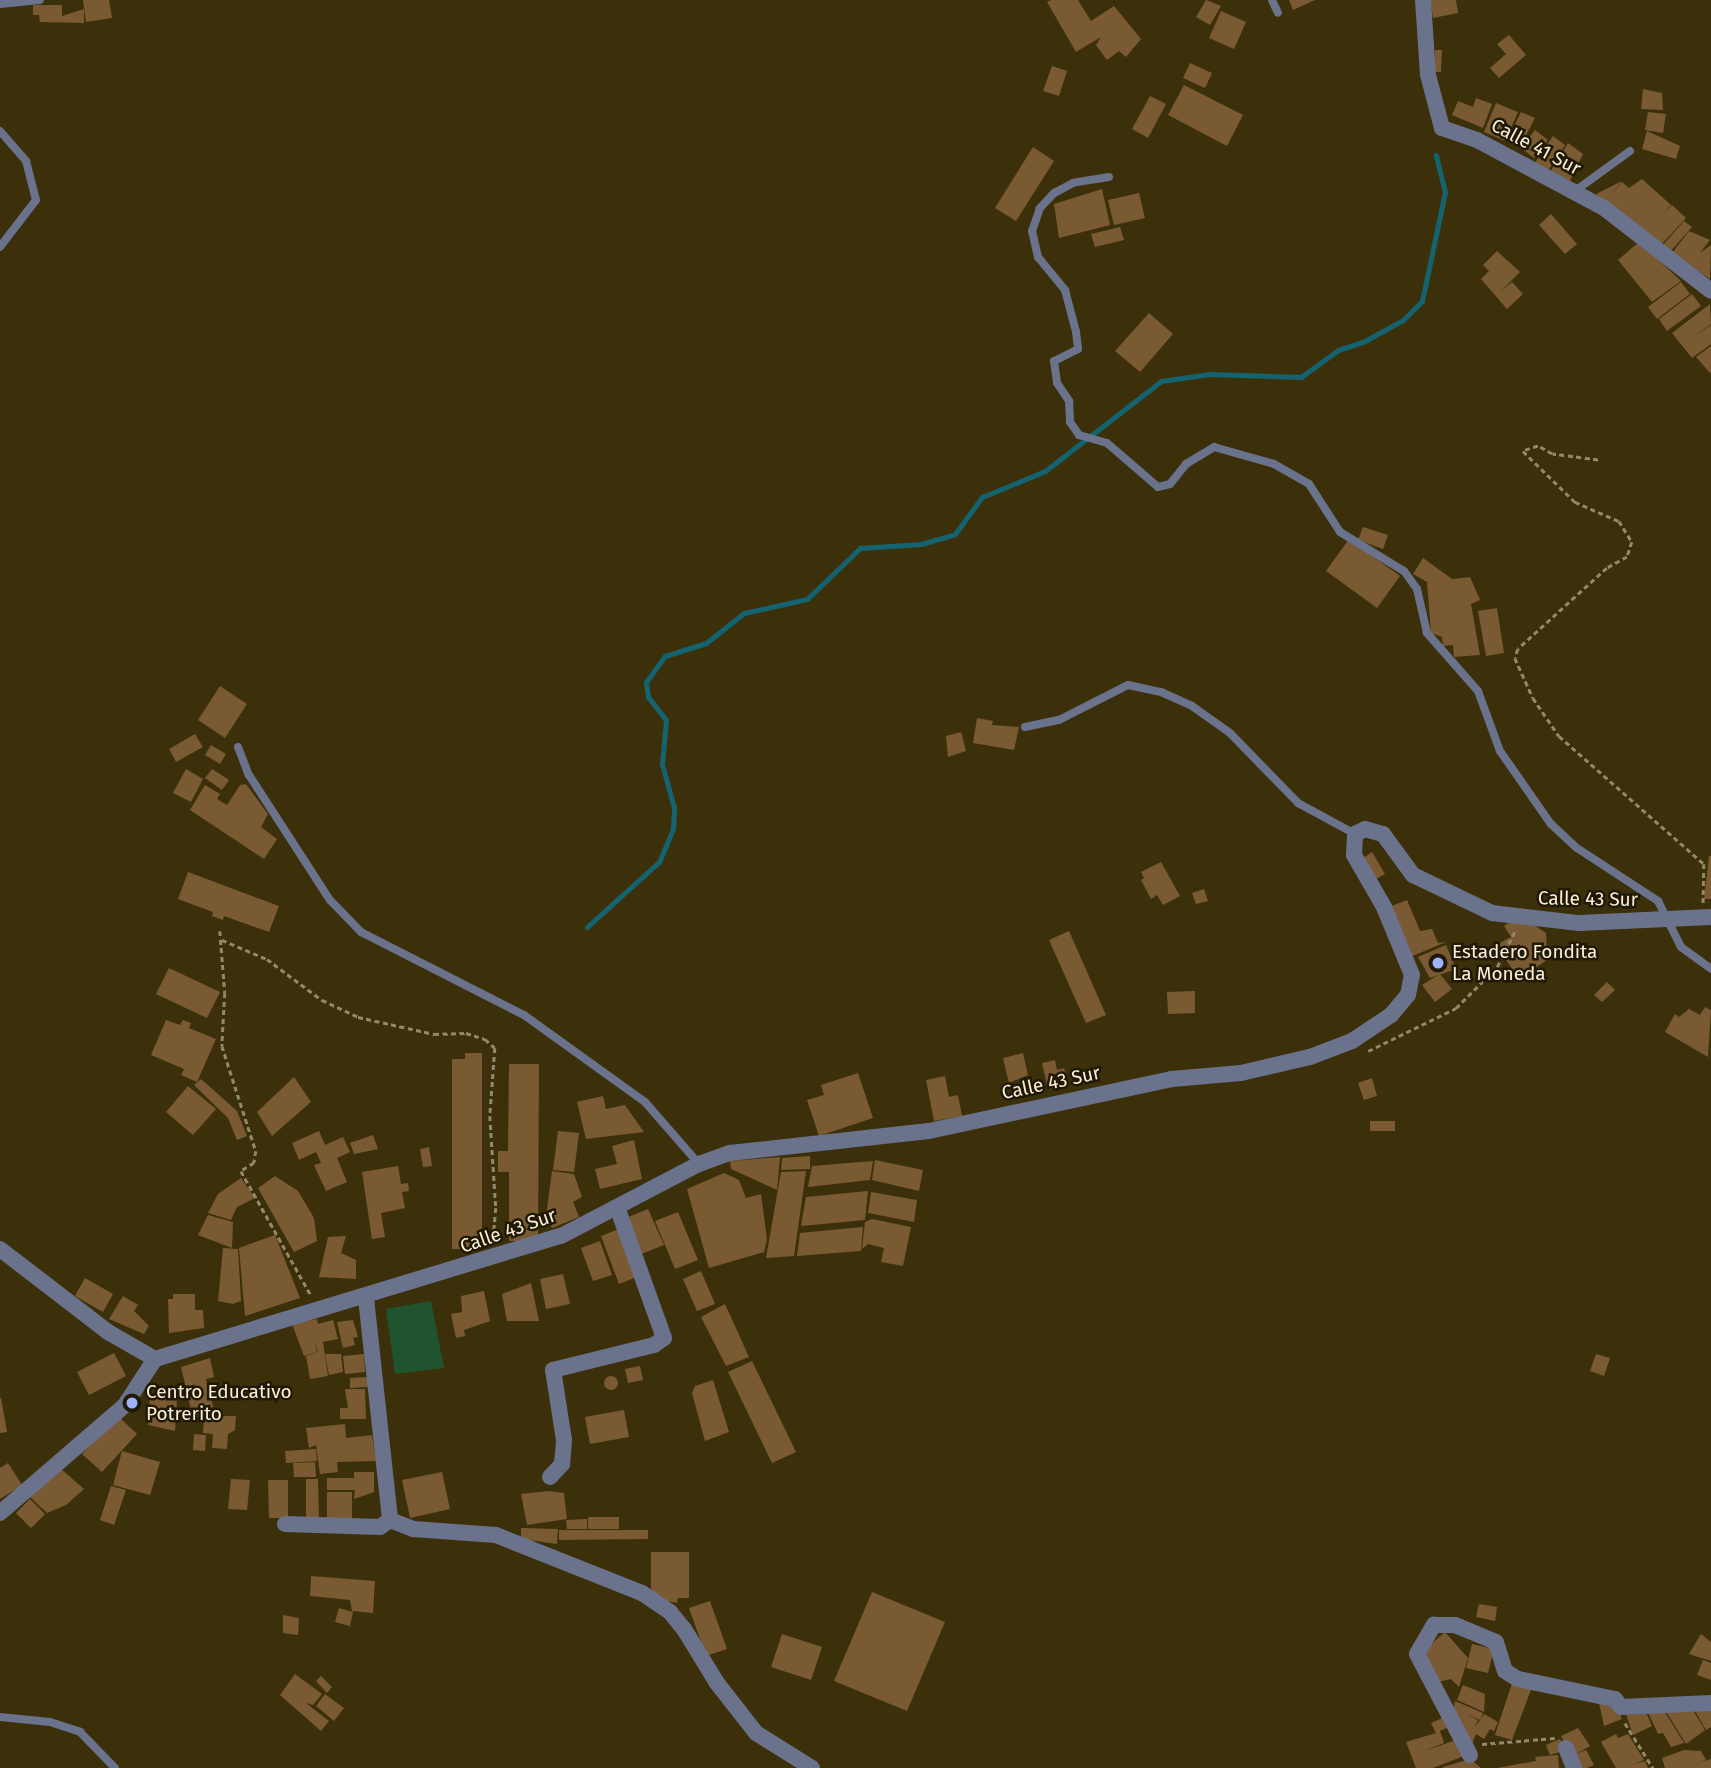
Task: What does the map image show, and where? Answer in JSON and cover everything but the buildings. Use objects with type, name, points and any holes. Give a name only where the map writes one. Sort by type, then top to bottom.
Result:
[{"type":"street","name":"Calle 41 Sur","points":[[1423,0],[1428,75],[1441,128],[1477,139],[1604,208],[1711,291]]},
{"type":"street","name":"Calle 43 Sur","points":[[155,1359],[493,1260],[561,1236],[699,1164],[730,1153],[929,1131],[1172,1079],[1241,1073],[1310,1057],[1352,1041],[1391,1015],[1408,995],[1412,975],[1384,907],[1354,855],[1354,834],[1374,829],[1383,834],[1413,875],[1433,888],[1492,913],[1579,923],[1707,918]]},
{"type":"street","points":[[550,1477],[562,1464],[564,1440],[553,1370],[654,1345],[664,1338],[663,1324],[617,1207]]},
{"type":"street","points":[[0,1250],[108,1332],[155,1359],[125,1405],[0,1513]]},
{"type":"street","points":[[366,1298],[390,1520]]},
{"type":"street","points":[[285,1524],[380,1527],[390,1520]]},
{"type":"street","points":[[390,1520],[414,1529],[496,1535],[642,1593],[670,1612],[684,1629],[718,1684],[756,1733],[812,1768]]},
{"type":"street","points":[[1470,1755],[1454,1731],[1417,1649],[1434,1625],[1455,1625],[1496,1642],[1505,1671],[1518,1679],[1615,1699],[1621,1707],[1711,1703]]},
{"type":"street","points":[[1566,1748],[1574,1768]]},
{"type":"lane","points":[[0,4],[40,0]]},
{"type":"lane","points":[[1272,0],[1278,13]]},
{"type":"lane","points":[[0,131],[26,161],[36,200],[0,247]]},
{"type":"lane","points":[[1575,191],[1630,151]]},
{"type":"lane","points":[[1109,177],[1073,183],[1054,193],[1040,208],[1032,231],[1038,257],[1065,290],[1076,332],[1078,349],[1054,361],[1057,383],[1069,401],[1070,422],[1079,435],[1107,443],[1158,486],[1170,484],[1186,464],[1214,447],[1274,464],[1309,484],[1340,531],[1404,571],[1417,589],[1427,633],[1478,691],[1500,751],[1551,824],[1577,848],[1658,901],[1681,947],[1711,969]]},
{"type":"lane","points":[[1025,727],[1059,720],[1128,685],[1161,692],[1192,706],[1230,733],[1298,803],[1354,834]]},
{"type":"lane","points":[[238,747],[249,775],[330,900],[361,932],[524,1015],[645,1102],[699,1164]]},
{"type":"lane","points":[[0,1717],[50,1722],[80,1732],[116,1768]]},
{"type":"path","points":[[1598,460],[1552,454],[1538,446],[1523,451],[1583,507],[1619,521],[1632,542],[1627,557],[1607,568],[1518,649],[1515,658],[1533,698],[1559,736],[1704,864],[1707,918]]},
{"type":"path","points":[[1363,1054],[1456,1008],[1497,967],[1521,918]]},
{"type":"path","points":[[220,931],[222,1046],[256,1151],[254,1163],[241,1171],[319,1311]]},
{"type":"path","points":[[222,940],[267,959],[322,1000],[358,1017],[434,1034],[466,1034],[485,1039],[495,1048],[490,1093],[496,1208],[493,1260]]},
{"type":"path","points":[[1621,1707],[1629,1730],[1653,1768]]},
{"type":"path","points":[[1470,1755],[1492,1741],[1561,1738],[1566,1748]]},
{"type":"green space","points":[[431,1301],[444,1368],[395,1374],[386,1309]]},
{"type":"waterway","points":[[587,927],[659,862],[673,829],[674,808],[662,764],[666,720],[648,697],[646,682],[665,656],[706,643],[744,613],[807,599],[860,548],[921,544],[955,534],[982,497],[1045,471],[1161,381],[1209,374],[1301,377],[1338,350],[1363,342],[1403,320],[1422,301],[1445,192],[1436,155]]},
{"type":"place","name":"Estadero Fondita La Moneda","points":[[1438,963]]},
{"type":"place","name":"Centro Educativo Potrerito","points":[[132,1403]]}]
